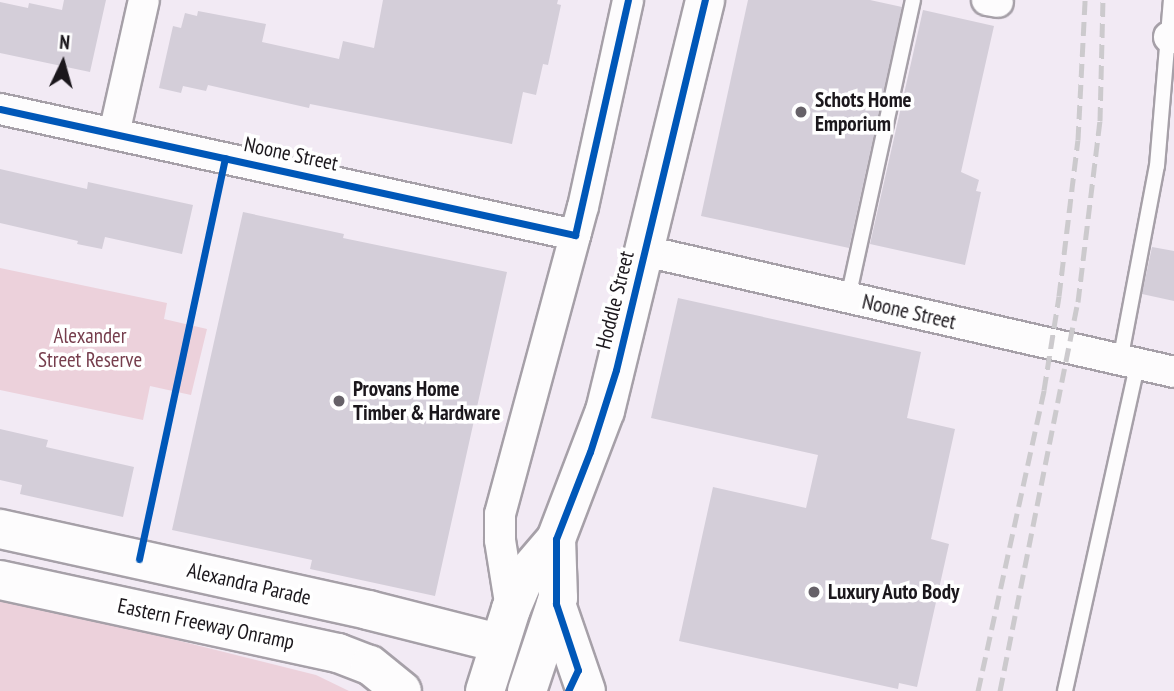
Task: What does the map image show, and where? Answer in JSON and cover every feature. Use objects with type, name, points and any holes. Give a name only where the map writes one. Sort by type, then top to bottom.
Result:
[{"type":"main road","name":"Hoddle Street","points":[[485,691],[505,626],[526,574],[556,539],[605,411],[705,0]]},
{"type":"main road","name":"Alexandra Parade","points":[[0,528],[368,610],[505,626]]},
{"type":"main road","name":"Hoddle Street","points":[[526,691],[556,604],[556,539]]},
{"type":"main road","name":"Eastern Freeway Onramp","points":[[0,580],[338,653],[370,665],[402,691]]},
{"type":"main road","points":[[556,604],[586,691]]},
{"type":"main road","points":[[505,626],[513,665],[526,691]]},
{"type":"street","points":[[114,134],[144,0]]},
{"type":"street","name":"Hoddle Street","points":[[505,626],[500,514],[575,234],[628,0]]},
{"type":"street","name":"Noone Street","points":[[0,109],[575,234]]},
{"type":"street","name":"Noone Street","points":[[645,251],[1174,372]]},
{"type":"lane","points":[[848,298],[913,0]]},
{"type":"lane","points":[[1065,691],[1129,363],[1172,37],[1171,0]]},
{"type":"green space","name":"Alexander Street Reserve","points":[[0,268],[167,303],[164,319],[207,329],[191,395],[150,386],[143,420],[0,390]]},
{"type":"green space","points":[[0,596],[316,675],[349,691],[0,691]]},
{"type":"building","points":[[64,0],[106,0],[90,72],[0,53],[0,2],[28,8],[29,3],[62,10]]},
{"type":"building","points":[[383,0],[558,0],[557,4],[561,5],[548,65],[543,64],[536,95],[523,92],[512,144],[310,104],[309,108],[208,85],[206,91],[183,86],[181,93],[159,88],[173,26],[181,28],[185,13],[197,16],[198,11],[266,24],[262,42],[339,59],[343,41],[374,48]]},
{"type":"building","name":"Schots Home Emporium","points":[[748,0],[870,0],[902,7],[849,248],[701,216]]},
{"type":"building","points":[[923,10],[994,26],[961,172],[979,180],[976,191],[981,192],[965,265],[870,244]]},
{"type":"building","points":[[0,169],[87,189],[88,182],[193,205],[182,254],[105,237],[102,249],[0,223]]},
{"type":"building","name":"Provans Home Timber & Hardware","points":[[243,212],[344,234],[343,238],[507,272],[435,596],[310,569],[312,560],[172,530]]},
{"type":"building","points":[[1152,247],[1174,251],[1174,301],[1142,294]]},
{"type":"building","points":[[678,298],[921,352],[907,418],[955,429],[931,539],[949,544],[917,687],[899,683],[898,689],[679,641],[713,487],[806,508],[818,455],[651,418]]},
{"type":"building","points":[[0,429],[48,440],[46,447],[134,467],[123,517],[20,494],[22,485],[0,480]]},
{"type":"railway","points":[[978,691],[1044,390],[1059,296],[1078,140],[1085,0]]},
{"type":"railway","points":[[1000,691],[1078,302],[1100,121],[1103,0]]},
{"type":"cycle path","points":[[0,109],[575,235],[628,0]]},
{"type":"cycle path","points":[[568,691],[578,670],[556,604],[556,539],[590,452],[616,370],[705,0]]},
{"type":"cycle path","points":[[139,559],[225,158]]},
{"type":"place","name":"Schots Home Emporium","points":[[801,112]]},
{"type":"place","name":"Provans Home Timber & Hardware","points":[[339,401]]},
{"type":"place","name":"Luxury Auto Body","points":[[814,592]]}]
